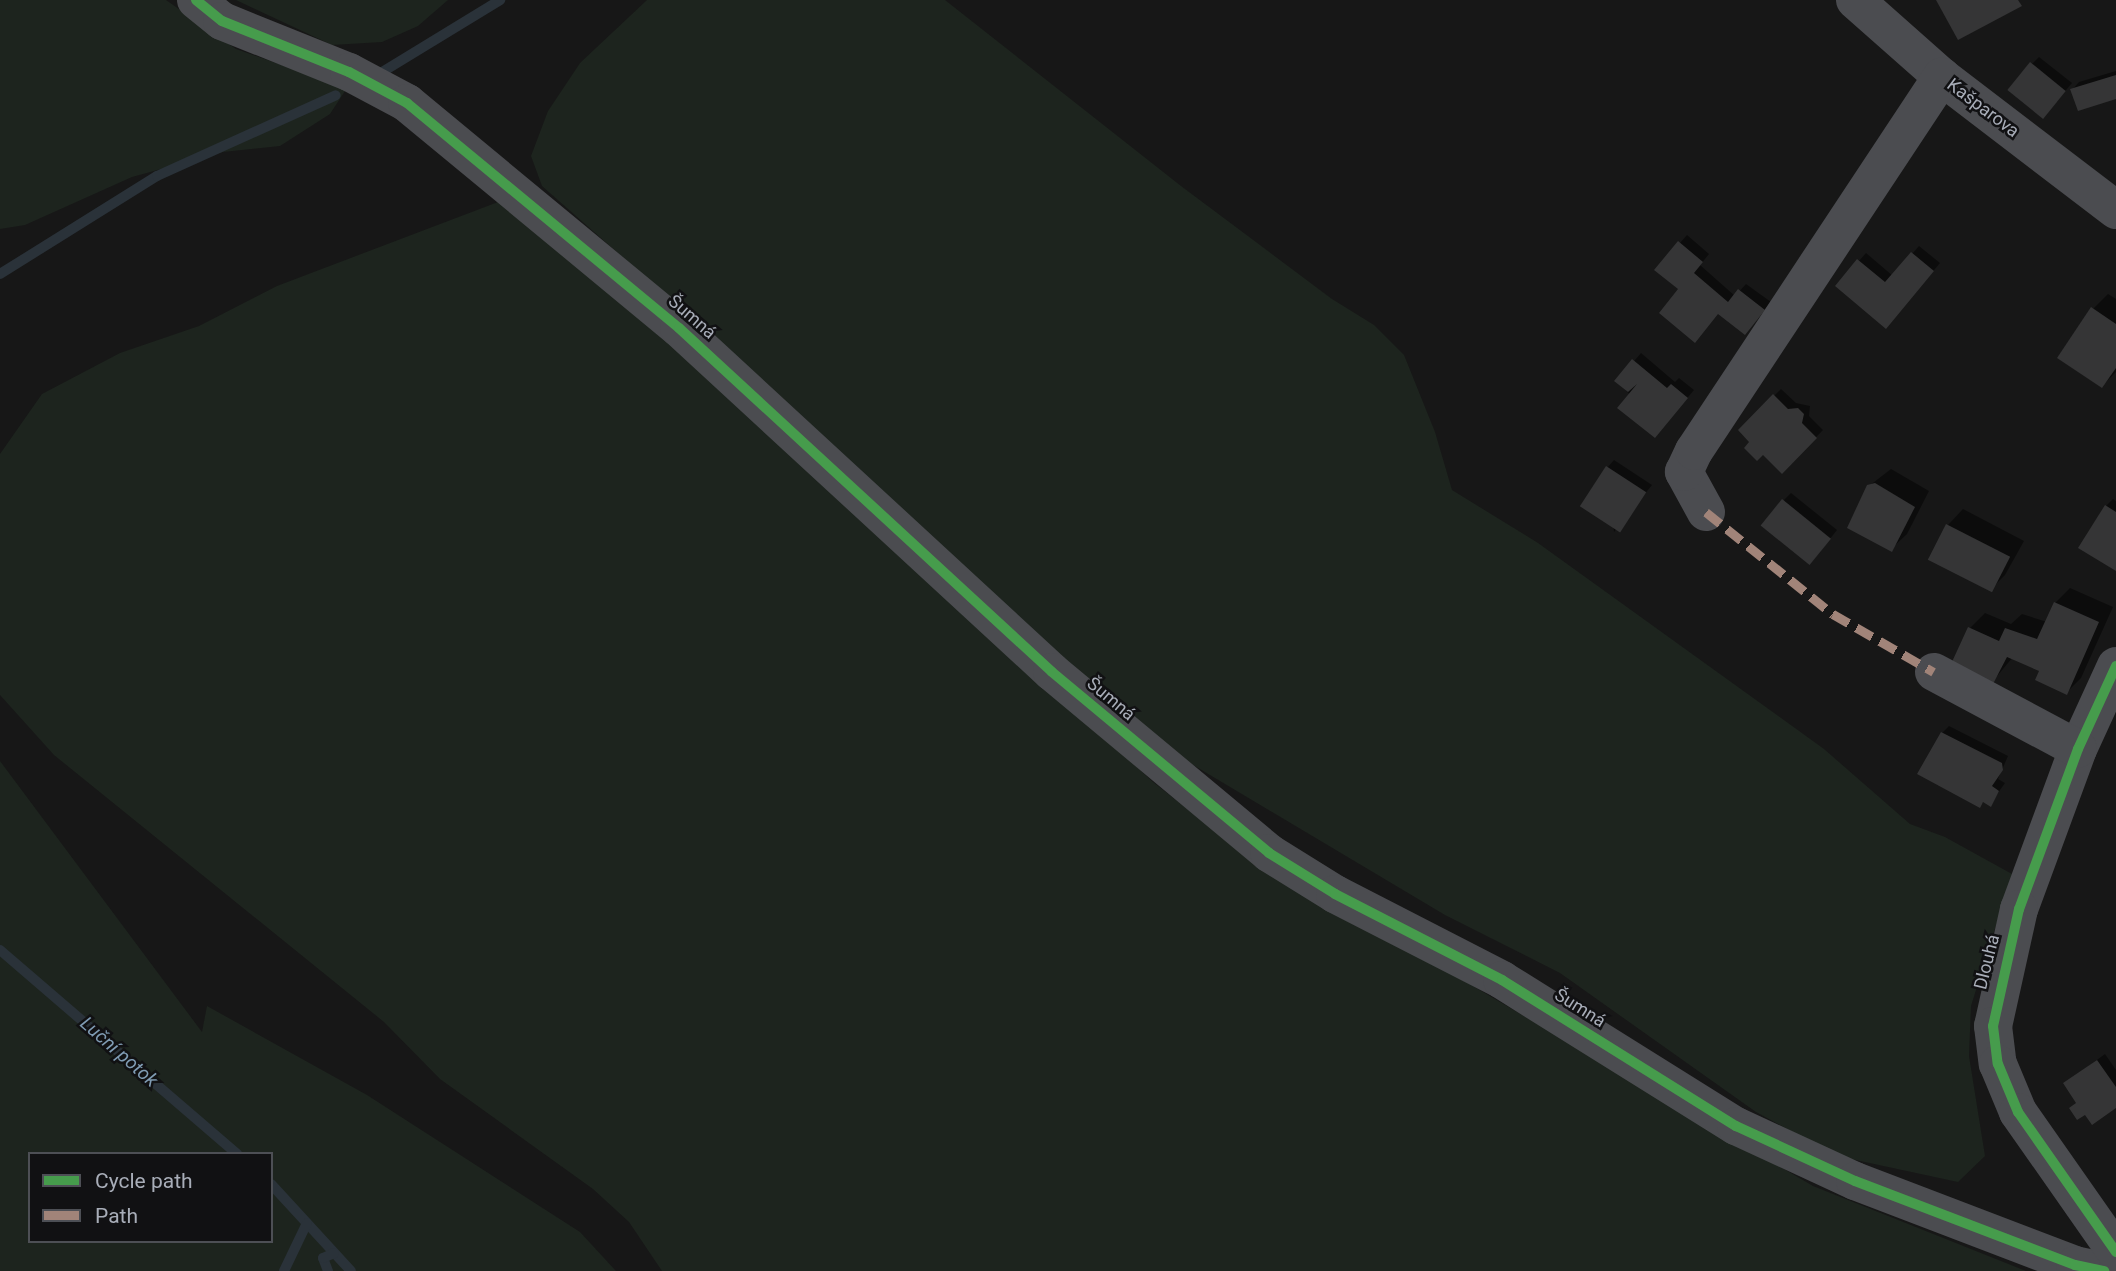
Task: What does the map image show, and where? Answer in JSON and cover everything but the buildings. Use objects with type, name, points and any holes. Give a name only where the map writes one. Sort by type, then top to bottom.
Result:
[{"type":"street","name":"Šumná","points":[[196,0],[222,21],[349,72],[407,103],[679,328],[1052,672],[1269,853],[1335,894],[1502,980],[1736,1126],[1855,1181],[2075,1265],[2104,1271]]},
{"type":"street","name":"Kašparova","points":[[1855,0],[1942,77],[2116,210]]},
{"type":"street","points":[[1706,512],[1684,472],[1694,451],[1942,77]]},
{"type":"street","name":"Dlouhá","points":[[2116,666],[2078,749],[2019,909],[1993,1026],[1998,1064],[2018,1112],[2116,1252]]},
{"type":"street","points":[[1934,672],[2078,749]]},
{"type":"shaded area","points":[[0,0],[166,0],[236,49],[347,88],[330,114],[280,146],[223,152],[132,177],[25,225],[0,229]]},
{"type":"shaded area","points":[[236,0],[448,0],[418,26],[382,42],[332,45]]},
{"type":"shaded area","points":[[647,0],[945,0],[1181,186],[1332,299],[1374,325],[1404,355],[1435,432],[1452,490],[1538,543],[1824,749],[1910,824],[1945,837],[2012,874],[1971,1006],[1969,1056],[1985,1156],[1958,1182],[1837,1156],[1756,1112],[1560,973],[1445,915],[1163,747],[1106,699],[782,398],[542,186],[531,156],[548,111],[580,63]]},
{"type":"shaded area","points":[[506,199],[832,484],[1153,782],[1233,845],[1813,1186],[2026,1271],[662,1271],[629,1222],[593,1189],[440,1079],[384,1022],[54,755],[0,695],[0,454],[42,394],[120,353],[199,326],[277,286]]},
{"type":"shaded area","points":[[0,761],[202,1032],[207,1006],[367,1095],[580,1232],[616,1271],[0,1271]]},
{"type":"waterway","points":[[374,77],[500,0]]},
{"type":"waterway","points":[[0,274],[157,176],[336,95]]},
{"type":"waterway","name":"Luční potok","points":[[0,950],[235,1152]]},
{"type":"waterway","name":"Luční potok","points":[[273,1186],[351,1271]]},
{"type":"waterway","points":[[284,1271],[307,1223]]},
{"type":"waterway","points":[[328,1271],[323,1258],[334,1253]]},
{"type":"marked path","points":[[1706,512],[1833,614],[1934,672]]},
{"type":"cycle path","points":[[196,0],[222,21],[349,72],[407,103],[679,328],[1052,672],[1269,853],[1335,894],[1502,980],[1736,1126],[1855,1181],[2075,1265],[2104,1271]]},
{"type":"cycle path","points":[[2116,666],[2078,749],[2019,909],[1993,1026],[1998,1064],[2018,1112],[2116,1252]]}]
